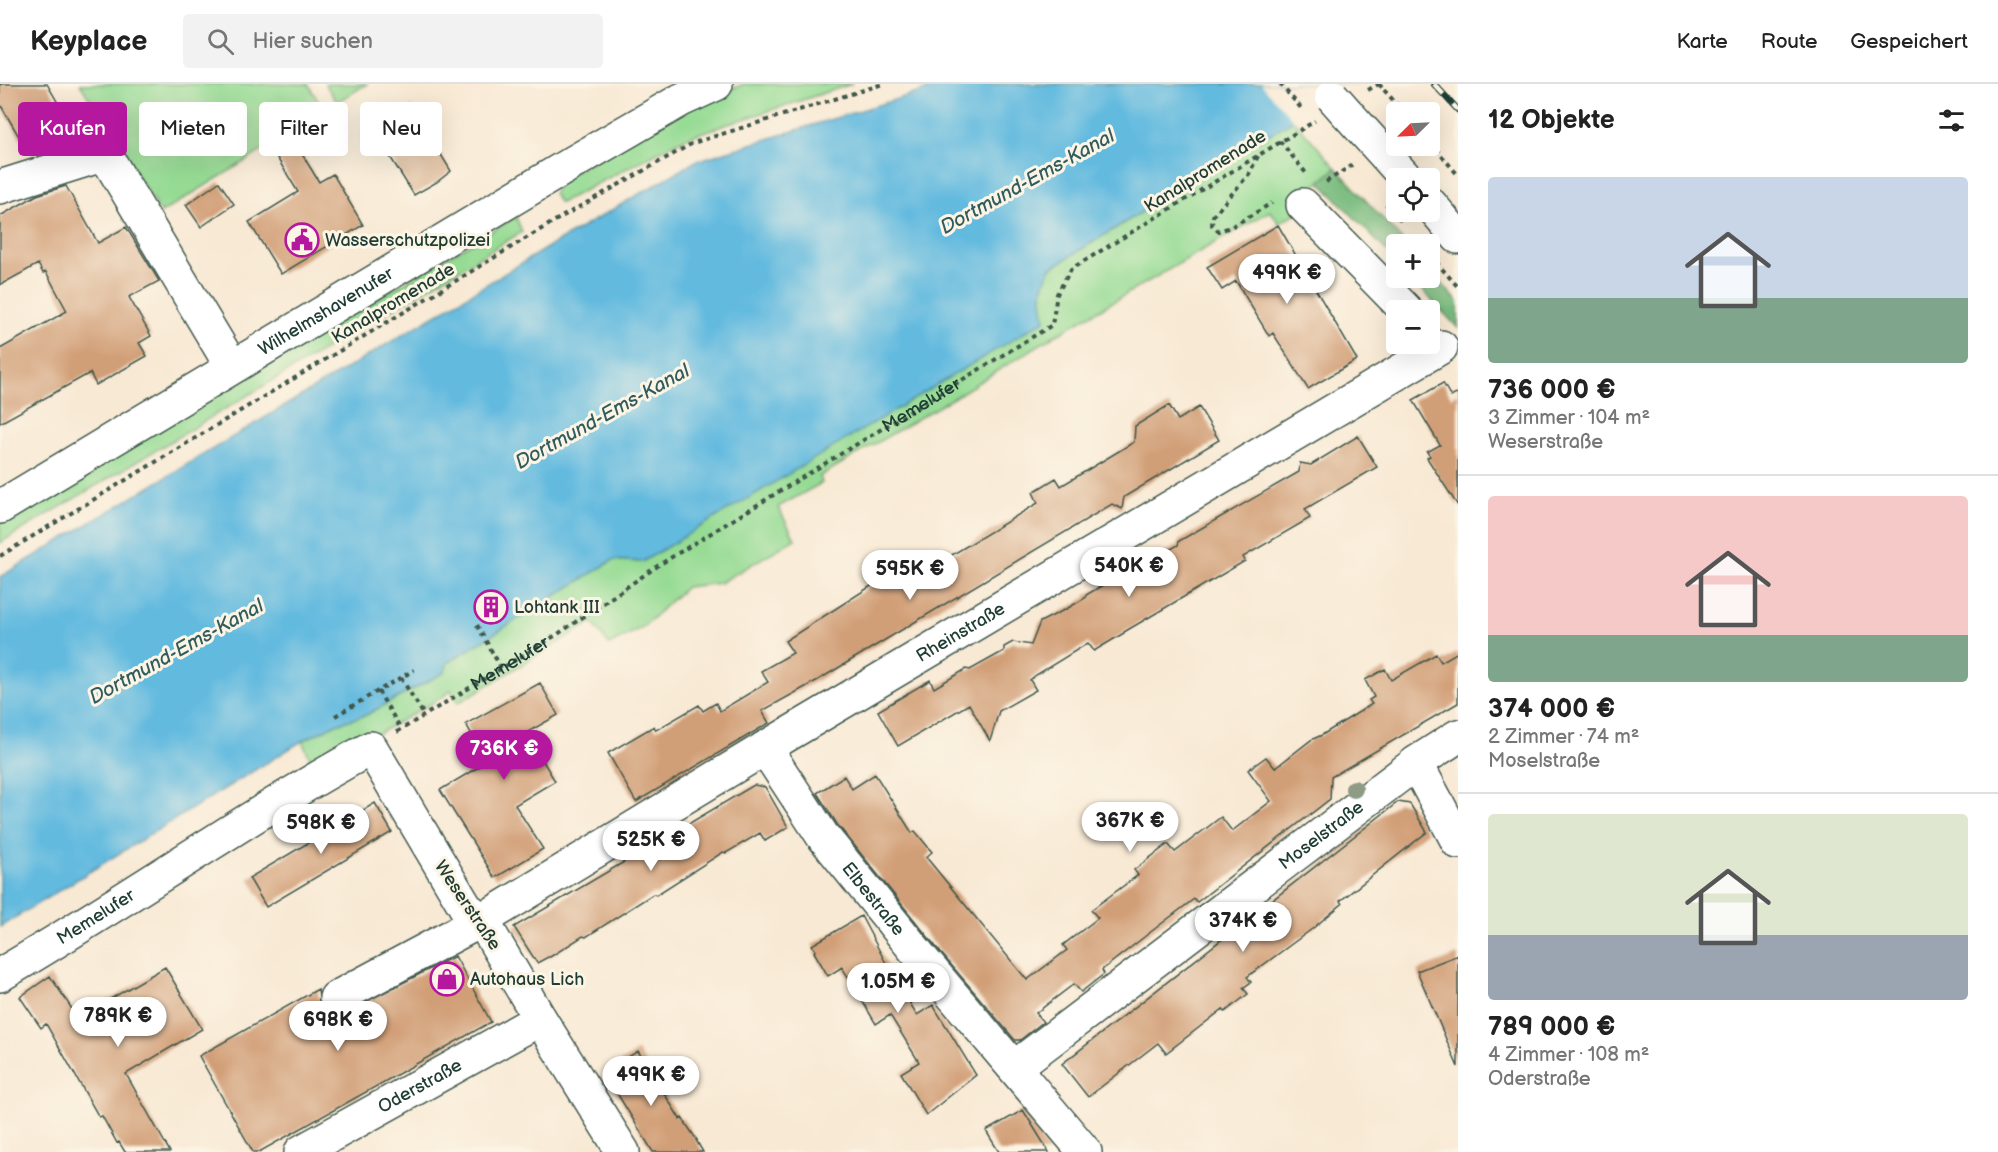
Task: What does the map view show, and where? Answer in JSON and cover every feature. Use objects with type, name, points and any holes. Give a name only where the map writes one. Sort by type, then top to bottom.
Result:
[{"type":"street","name":"Wilhelmshavenufer","points":[[0,507],[569,165],[681,100],[716,84]]},
{"type":"street","points":[[1321,84],[1397,168]]},
{"type":"street","points":[[0,187],[105,154],[232,367]]},
{"type":"street","points":[[1310,195],[1398,300]]},
{"type":"street","points":[[1440,216],[1458,237]]},
{"type":"street","name":"Rheinstraße","points":[[336,998],[482,920],[765,748],[1443,349]]},
{"type":"street","name":"Moselstraße","points":[[1016,1067],[1416,763],[1458,736]]},
{"type":"street","name":"Weserstraße","points":[[370,748],[466,908],[482,920],[540,1019],[623,1152]]},
{"type":"street","name":"Memelufer","points":[[0,975],[70,934],[258,813],[370,748]]},
{"type":"street","name":"Elbestraße","points":[[765,748],[822,835],[927,965],[1016,1067],[1085,1152]]},
{"type":"street","points":[[1416,763],[1458,842]]},
{"type":"street","name":"Oderstraße","points":[[301,1152],[540,1019]]},
{"type":"path","name":"Kanalpromenade","points":[[0,556],[563,216],[693,143],[883,84]]},
{"type":"path","name":"Kanalpromenade","points":[[1057,294],[1071,269],[1280,141],[1342,109],[1379,84]]},
{"type":"path","points":[[1379,84],[1395,102]]},
{"type":"path","points":[[1280,141],[1310,195]]},
{"type":"path","points":[[1440,154],[1458,176]]},
{"type":"path","points":[[1258,156],[1249,174],[1213,216],[1212,225],[1218,231],[1231,227],[1262,207],[1289,194],[1310,195],[1352,165]]},
{"type":"path","points":[[1440,266],[1458,287]]},
{"type":"path","name":"Memelufer","points":[[370,748],[558,634],[662,563],[1052,325],[1057,294]]},
{"type":"path","points":[[477,625],[501,668]]},
{"type":"path","points":[[335,716],[414,670]]},
{"type":"path","points":[[401,678],[424,715]]},
{"type":"path","points":[[378,691],[401,729]]},
{"type":"green space","points":[[80,84],[308,84],[319,102],[259,102],[259,153],[161,213],[125,156],[127,102],[91,102]]},
{"type":"green space","points":[[325,84],[367,84],[337,102]]},
{"type":"green space","points":[[744,84],[852,84],[685,138],[560,203],[553,194],[561,179],[684,108]]},
{"type":"green space","points":[[1293,119],[1336,168],[1316,185],[1291,201],[1298,212],[1279,223],[1270,211],[1052,337],[820,476],[822,483],[778,507],[795,539],[720,583],[686,587],[643,627],[609,645],[592,622],[458,703],[451,690],[443,697],[316,771],[302,741],[336,724],[366,715],[445,672],[446,663],[613,560],[642,562],[782,476],[1041,297],[1044,280],[1051,268]]},
{"type":"green space","points":[[1336,168],[1397,234],[1386,234],[1386,251],[1320,182]]},
{"type":"green space","points":[[516,217],[522,232],[0,543],[0,523],[239,379]]},
{"type":"green space","points":[[1440,281],[1458,302],[1458,328],[1440,309],[1440,300],[1432,300],[1420,288],[1440,288]]},
{"type":"water","name":"Dortmund-Ems-Kanal","points":[[946,84],[1354,84],[1051,268],[1044,281],[1042,293],[1045,320],[642,562],[613,560],[447,663],[445,672],[366,715],[336,724],[302,741],[0,927],[0,577],[550,246],[696,161]]},
{"type":"pier","points":[[1261,84],[1357,84],[1295,122]]},
{"type":"building","points":[[0,84],[47,84],[57,102],[18,102],[18,135],[0,104]]},
{"type":"building","points":[[276,156],[303,156],[319,182],[333,174],[363,225],[281,274],[249,222],[298,192]]},
{"type":"building","points":[[390,156],[442,156],[451,171],[414,195]]},
{"type":"building","points":[[219,182],[234,204],[201,227],[186,205]]},
{"type":"building","points":[[66,186],[98,243],[126,227],[159,281],[129,297],[151,336],[139,343],[147,356],[96,385],[90,373],[0,423],[0,349],[67,311],[46,272],[43,273],[38,264],[0,285],[0,216],[37,195]]},
{"type":"building","points":[[1278,225],[1357,360],[1308,389],[1273,333],[1269,336],[1236,281],[1222,290],[1207,267]]},
{"type":"building","points":[[1443,383],[1451,397],[1458,393],[1458,506],[1427,458],[1430,456],[1427,452],[1440,445],[1413,400]]},
{"type":"building","points":[[1169,405],[1178,420],[1199,407],[1219,440],[1124,497],[1122,509],[1112,504],[818,680],[762,711],[769,723],[636,802],[608,753],[654,726],[656,730],[699,705],[703,711],[716,703],[720,711],[768,682],[761,671],[793,653],[785,641],[907,563],[917,576],[1038,503],[1033,492],[1056,478],[1061,486],[1134,442],[1135,426]]},
{"type":"building","points":[[1358,436],[1377,467],[1305,509],[1310,518],[1243,557],[1245,561],[1094,651],[1088,643],[1036,675],[1030,680],[1036,690],[999,711],[990,741],[969,704],[898,746],[878,711],[930,680],[934,688],[966,669],[970,670],[1004,651],[1004,647],[1013,642],[1031,645],[1040,622],[1068,608],[1120,575],[1124,576],[1178,545],[1179,541],[1299,472],[1300,463],[1311,465]]},
{"type":"building","points":[[1458,652],[1458,703],[1331,777],[1330,799],[1197,902],[1194,899],[1148,934],[1102,970],[1104,974],[1081,992],[1074,984],[1036,1013],[1043,1022],[1020,1040],[1015,1040],[941,953],[837,824],[817,793],[844,776],[852,789],[875,774],[912,833],[915,831],[932,852],[926,857],[1027,980],[1067,950],[1063,945],[1098,918],[1091,910],[1138,875],[1134,870],[1168,844],[1175,852],[1221,817],[1232,831],[1271,801],[1248,770],[1266,757],[1275,768],[1311,740],[1372,704],[1369,700],[1374,697],[1365,680],[1385,669],[1391,680],[1436,654],[1441,662]]},
{"type":"building","points":[[540,683],[558,715],[526,733],[555,781],[515,805],[543,849],[495,878],[440,790],[487,762],[466,724]]},
{"type":"building","points":[[754,785],[765,787],[788,827],[765,841],[760,833],[726,853],[723,852],[586,937],[583,936],[537,963],[514,927]]},
{"type":"building","points":[[1398,802],[1410,804],[1427,832],[1340,901],[1342,904],[1312,929],[1247,977],[1251,982],[1243,988],[1248,994],[1225,1012],[1223,1009],[1166,1053],[1158,1043],[1088,1097],[1062,1064]]},
{"type":"building","points":[[375,803],[392,832],[266,907],[249,878]]},
{"type":"building","points":[[861,916],[917,1015],[933,1005],[976,1075],[926,1115],[901,1073],[919,1062],[890,1015],[876,1024],[842,967],[828,976],[814,952],[816,951],[812,945]]},
{"type":"building","points":[[1458,955],[1458,1067],[1417,971]]},
{"type":"building","points":[[455,956],[491,1022],[259,1152],[253,1152],[199,1056],[318,989],[320,1007],[334,1018]]},
{"type":"building","points":[[165,967],[202,1029],[126,1074],[170,1152],[125,1152],[119,1142],[117,1143],[102,1116],[99,1117],[46,1024],[41,1028],[20,997],[50,976],[78,1018]]},
{"type":"building","points":[[638,1051],[703,1152],[653,1152],[604,1072]]},
{"type":"building","points":[[1023,1110],[1049,1152],[999,1152],[986,1131]]},
{"type":"railway","points":[[1434,84],[1458,110]]},
{"type":"place","name":"Wasserschutzpolizei","points":[[302,240]]},
{"type":"place","name":"Lohtank III","points":[[491,607]]},
{"type":"place","name":"Autohaus Lich","points":[[447,979]]}]
